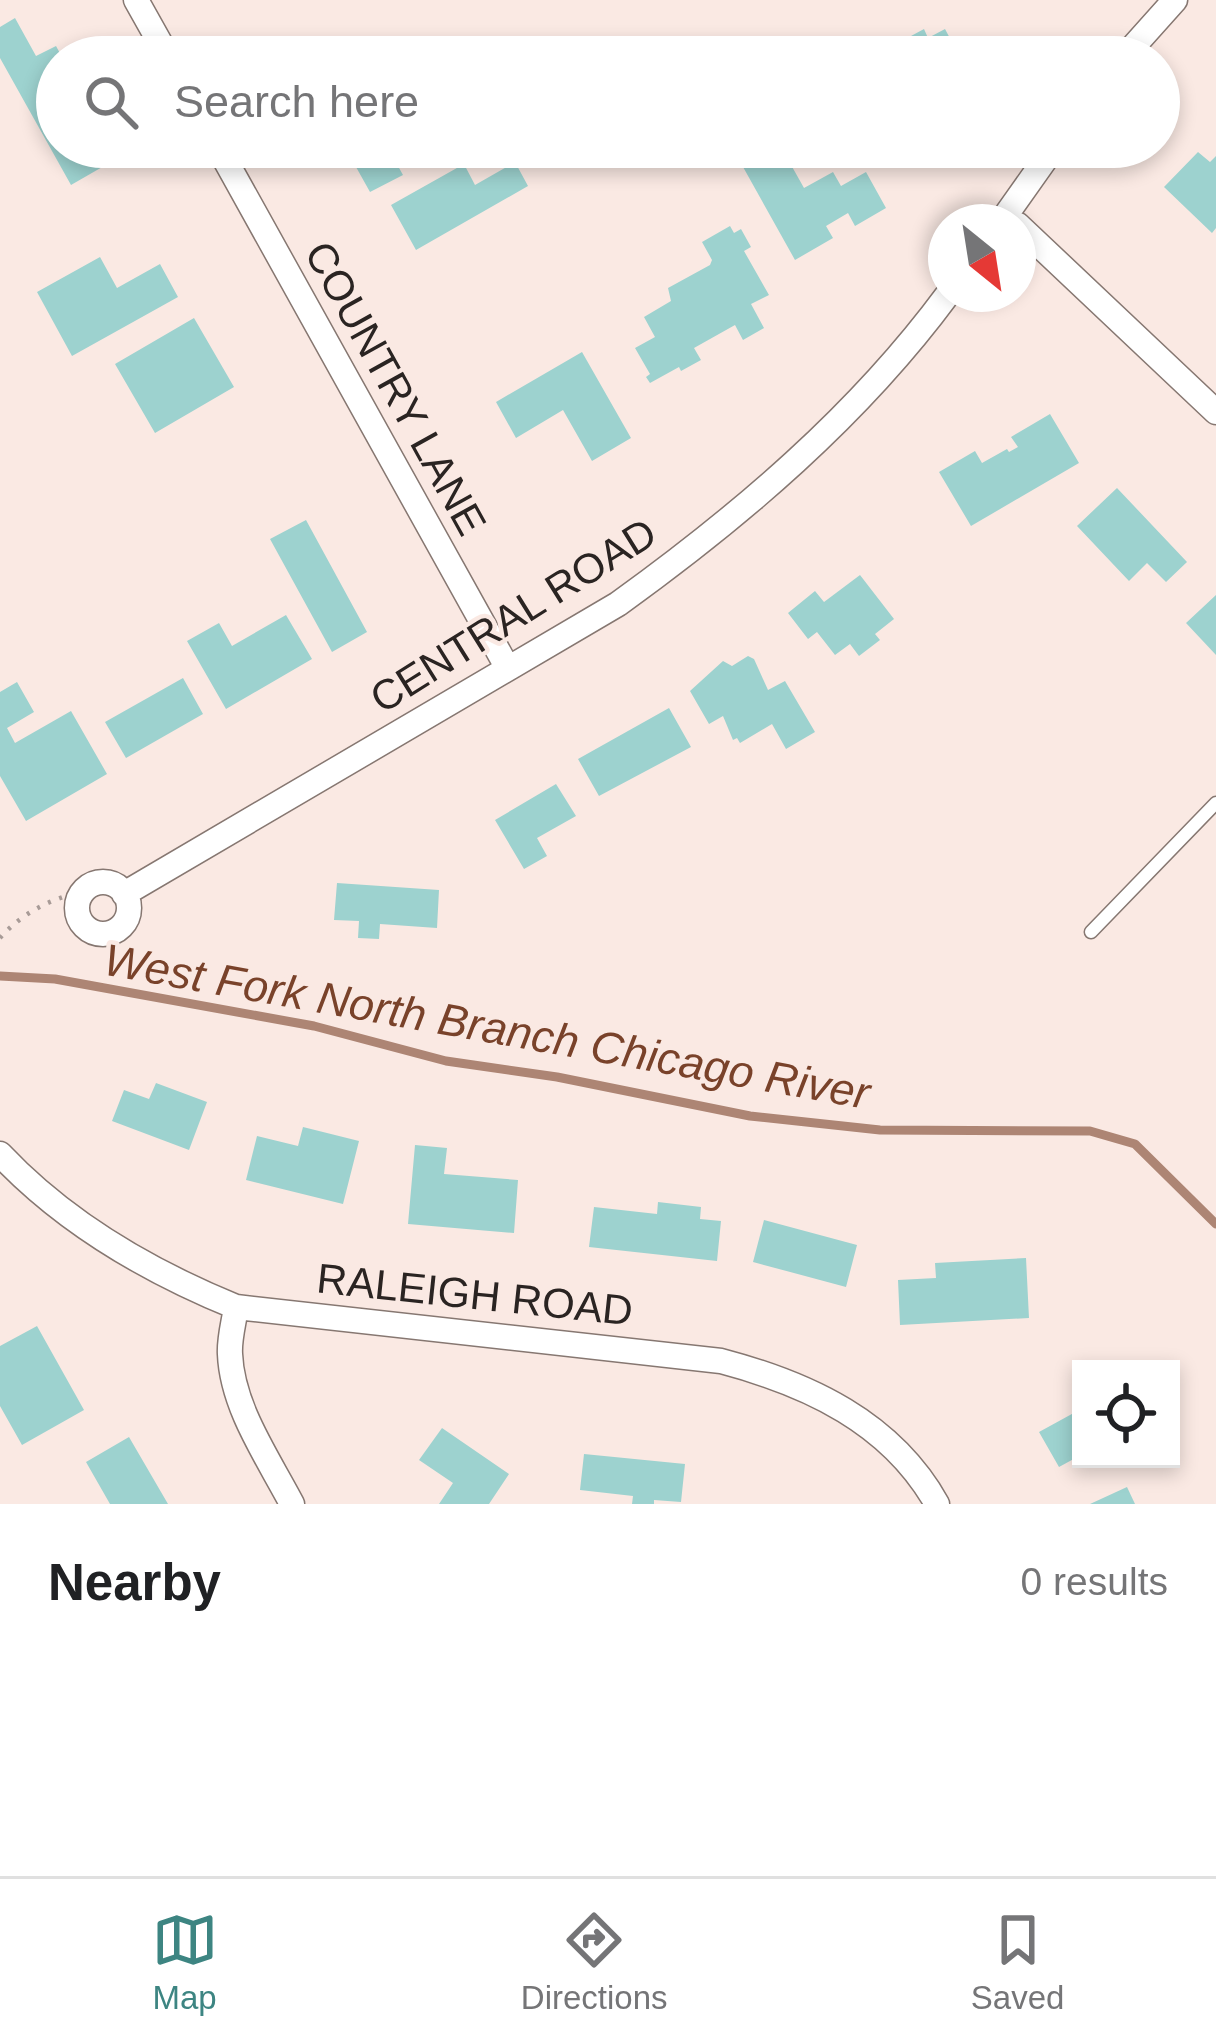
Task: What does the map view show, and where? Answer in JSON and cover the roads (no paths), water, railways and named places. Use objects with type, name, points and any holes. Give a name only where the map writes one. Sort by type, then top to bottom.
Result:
[{"type":"street","points":[[136,0],[156,36]]},
{"type":"street","points":[[1143,36],[1175,0]]},
{"type":"street","name":"COUNTRY LANE","points":[[230,168],[507,668]]},
{"type":"street","points":[[1020,204],[1042,168]]},
{"type":"street","points":[[1036,245],[1216,412]]},
{"type":"street","name":"CENTRAL ROAD","points":[[124,894],[618,604],[747,506],[870,388],[933,312]]},
{"type":"street","name":"CENTRAL ROAD","points":[[105,882],[124,894],[126,920],[113,932],[105,934],[82,924],[77,907],[83,891],[105,882]]},
{"type":"street","name":"RALEIGH ROAD","points":[[0,1154],[124,1252],[176,1282],[236,1307],[721,1361],[775,1375],[820,1394],[865,1422],[899,1451],[937,1504]]},
{"type":"street","points":[[236,1307],[230,1353],[235,1384],[292,1504]]},
{"type":"lane","points":[[1091,932],[1216,803]]},
{"type":"waterway","name":"West Fork North Branch Chicago River","points":[[0,976],[55,979],[314,1026],[446,1061],[557,1077],[750,1116],[880,1130],[1090,1131],[1135,1144],[1216,1224]]}]
